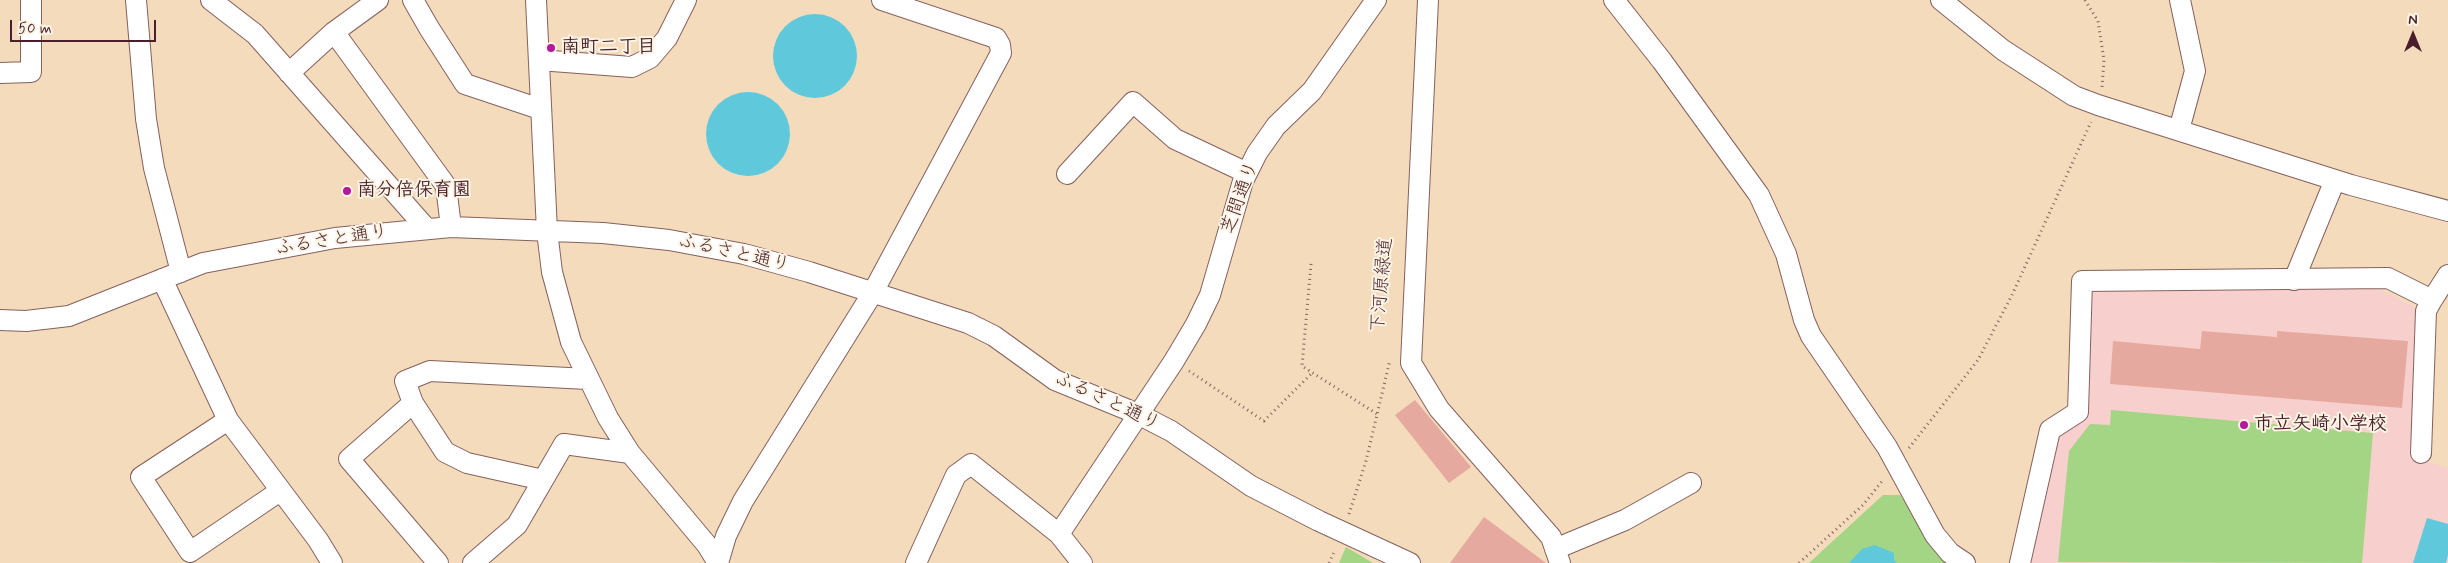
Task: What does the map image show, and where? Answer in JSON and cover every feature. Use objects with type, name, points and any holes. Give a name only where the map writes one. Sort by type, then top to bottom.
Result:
[{"type":"street","points":[[0,73],[31,72],[31,0]]},
{"type":"street","points":[[136,0],[146,119],[154,168],[181,272]]},
{"type":"street","points":[[211,0],[255,34],[426,228]]},
{"type":"street","points":[[289,73],[334,32],[378,0]]},
{"type":"street","points":[[413,0],[465,84],[540,108]]},
{"type":"street","points":[[536,0],[547,231],[552,272],[571,342],[588,379],[630,453],[707,544],[718,563]]},
{"type":"street","points":[[539,60],[632,67],[650,58],[668,38],[686,0]]},
{"type":"street","points":[[718,563],[726,536],[743,501],[872,294],[1001,53],[996,38],[882,0]]},
{"type":"street","name":"芝間通り","points":[[1059,534],[1174,361],[1210,295],[1232,213],[1246,173],[1257,153],[1276,126],[1312,91],[1376,0]]},
{"type":"street","points":[[1428,0],[1411,363],[1439,409],[1551,537],[1557,556],[1691,483]]},
{"type":"street","points":[[1614,0],[1662,62],[1759,195],[1774,224],[1786,254],[1804,320],[1811,336],[1887,447],[1935,535],[1950,553],[1965,563]]},
{"type":"street","points":[[1941,0],[2003,50],[2074,96],[2335,180],[2448,211]]},
{"type":"street","points":[[2179,130],[2195,71],[2180,0]]},
{"type":"street","points":[[334,32],[446,186],[451,227]]},
{"type":"street","points":[[1067,174],[1133,102],[1175,139],[1246,173]]},
{"type":"street","points":[[2294,280],[2335,180]]},
{"type":"street","name":"ふるさと通り","points":[[0,320],[26,321],[68,316],[203,263],[335,238],[451,227],[603,233],[669,240],[735,252],[809,272],[872,294],[968,323],[994,336],[1055,380],[1138,414],[1171,431],[1251,486],[1410,563]]},
{"type":"street","points":[[2421,453],[2426,311],[2448,275]]},
{"type":"street","points":[[2020,563],[2050,430],[2078,412],[2082,281],[2388,278],[2432,300]]},
{"type":"street","points":[[162,279],[228,420],[318,540],[330,562]]},
{"type":"street","points":[[543,480],[467,463],[445,452],[413,403],[405,381],[430,371],[588,379]]},
{"type":"street","points":[[413,403],[348,459],[438,563]]},
{"type":"street","points":[[228,420],[141,477],[190,552],[280,491]]},
{"type":"street","points":[[473,563],[517,525],[564,444],[630,453]]},
{"type":"street","points":[[916,563],[956,475],[971,464],[1059,534],[1082,563]]},
{"type":"path","points":[[1799,563],[1863,504],[1897,465],[1978,360],[2012,295],[2084,140],[2102,92],[2104,60],[2098,21],[2085,0]]},
{"type":"path","points":[[1312,264],[1302,366],[1311,374],[1377,414]]},
{"type":"path","name":"下河原緑道","points":[[1329,563],[1343,532],[1366,461],[1390,353]]},
{"type":"path","points":[[1174,361],[1264,421],[1311,374]]},
{"type":"shaded area","name":"市立矢崎小学校","points":[[2377,288],[2419,309],[2416,458],[2448,468],[2448,563],[2028,563],[2057,434],[2085,416],[2092,292]]},
{"type":"green space","points":[[2111,410],[2373,433],[2362,563],[2058,562],[2069,451],[2090,424],[2110,425]]},
{"type":"green space","points":[[1883,495],[1900,495],[1947,563],[1809,563]]},
{"type":"green space","points":[[1346,547],[1373,563],[1339,563]]},
{"type":"water","points":[[815,14],[838,21],[850,33],[857,56],[850,79],[838,91],[815,98],[792,91],[780,79],[773,56],[780,33],[792,21]]},
{"type":"water","points":[[748,92],[764,95],[778,104],[787,118],[790,134],[787,150],[778,164],[764,173],[748,176],[732,173],[718,164],[709,150],[706,134],[709,118],[718,104],[732,95]]},
{"type":"water","points":[[2427,518],[2448,524],[2448,555],[2446,563],[2413,563]]},
{"type":"water","points":[[1875,545],[1894,553],[1894,560],[1897,563],[1849,563],[1862,549]]},
{"type":"building","points":[[2202,331],[2277,337],[2277,331],[2408,341],[2402,408],[2110,384],[2113,341],[2200,349]]},
{"type":"building","points":[[1415,400],[1471,467],[1449,483],[1395,415]]},
{"type":"building","points":[[1484,517],[1546,563],[1450,563]]},
{"type":"place","name":"南町二丁目","points":[[551,48]]},
{"type":"place","name":"南分倍保育園","points":[[347,191]]},
{"type":"place","name":"市立矢崎小学校","points":[[2244,425]]}]
